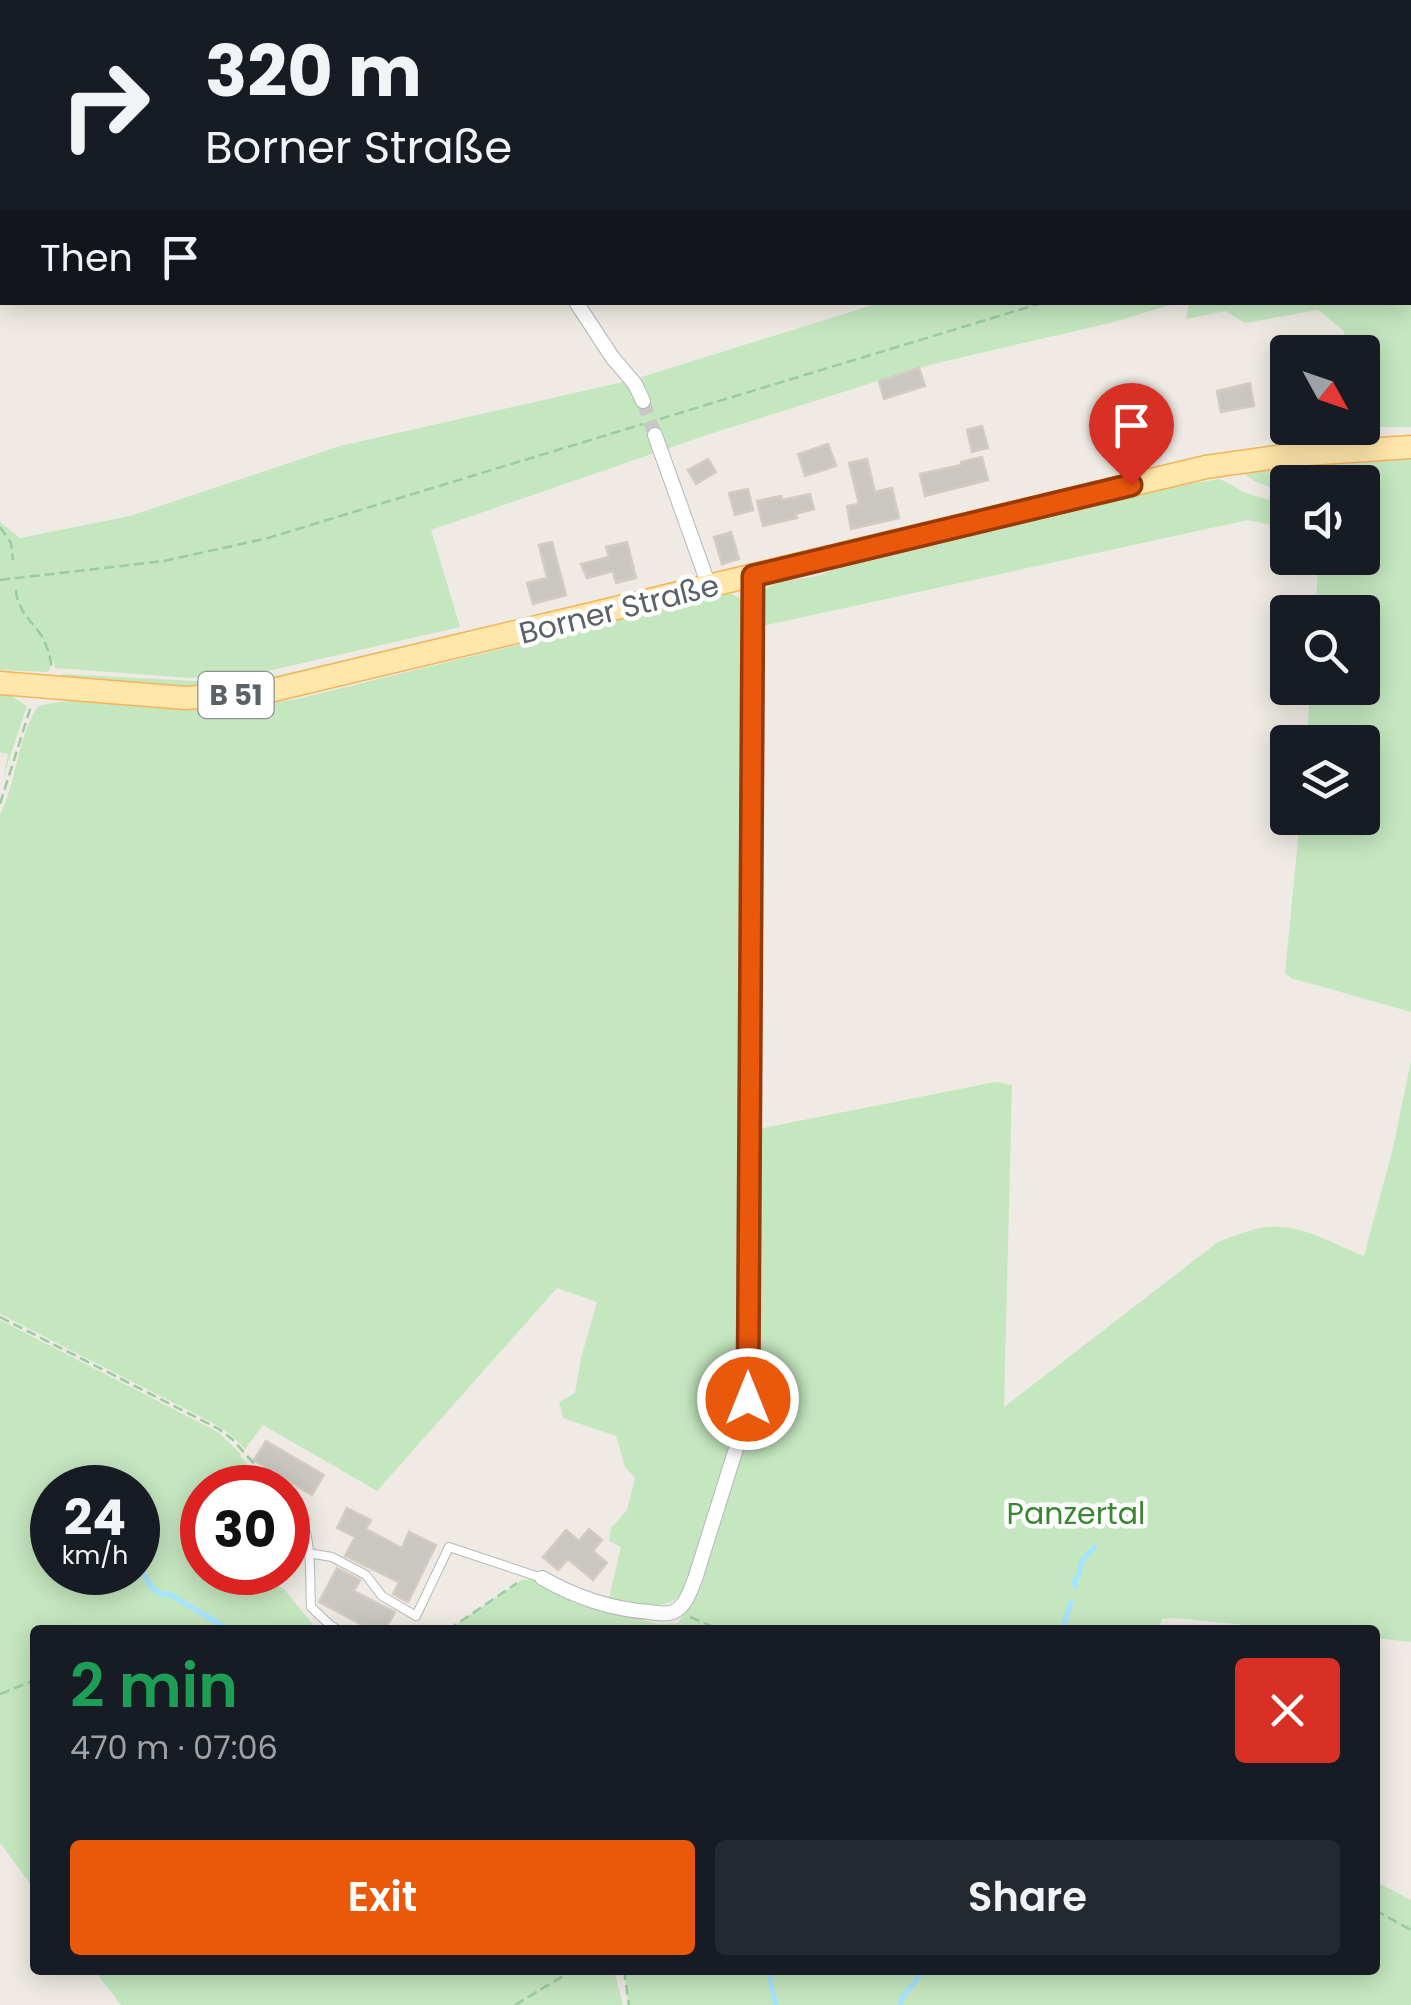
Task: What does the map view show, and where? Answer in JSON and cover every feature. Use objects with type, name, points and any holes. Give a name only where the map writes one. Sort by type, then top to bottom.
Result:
[{"type":"main road","name":"Borner Straße","points":[[0,683],[185,698],[266,692],[1206,467],[1278,456],[1411,447]]},
{"type":"street","points":[[578,305],[643,401]]},
{"type":"street","points":[[657,427],[709,586]]},
{"type":"street","points":[[542,1578],[592,1603],[622,1610],[668,1614],[678,1608],[685,1602],[695,1579],[745,1420],[753,576]]},
{"type":"lane","points":[[310,1553],[332,1557],[366,1575],[382,1596],[416,1616],[449,1547],[542,1578]]},
{"type":"lane","points":[[310,1588],[311,1606],[330,1625]]},
{"type":"path","points":[[657,427],[1036,305]]},
{"type":"path","points":[[0,580],[115,568],[206,553],[643,424]]},
{"type":"path","points":[[0,527],[12,543],[14,560]]},
{"type":"path","points":[[0,804],[46,688],[47,647],[21,611],[16,590]]},
{"type":"path","points":[[0,1317],[219,1429],[255,1465]]},
{"type":"path","points":[[455,1625],[522,1580],[542,1578]]},
{"type":"path","points":[[678,1608],[708,1625]]},
{"type":"path","points":[[0,1694],[30,1682]]},
{"type":"path","points":[[1380,1913],[1411,1930]]},
{"type":"path","points":[[516,2005],[565,1975]]},
{"type":"path","points":[[625,1975],[628,2005]]},
{"type":"green space","points":[[873,305],[1170,305],[929,365],[710,434],[431,530],[460,627],[246,676],[191,678],[55,668],[53,660],[48,672],[0,670],[0,522],[20,538],[130,516],[340,446],[632,380]]},
{"type":"green space","points":[[1189,305],[1411,305],[1411,427],[1380,427],[1380,335],[1344,335],[1318,310],[1245,323],[1225,311],[1186,319]]},
{"type":"green space","points":[[1411,457],[1411,1012],[1291,978],[1285,973],[1298,835],[1380,835],[1380,725],[1308,725],[1309,705],[1380,705],[1380,595],[1316,595],[1318,575],[1380,575],[1380,465],[1292,465]]},
{"type":"green space","points":[[1270,468],[1270,487],[1254,481],[1246,472]]},
{"type":"green space","points":[[1220,479],[1270,501],[1270,525],[1248,520],[762,626],[760,594],[778,583],[1161,488]]},
{"type":"green space","name":"Panzertal","points":[[729,593],[743,599],[747,612],[753,1130],[995,1082],[1012,1085],[1004,1407],[1218,1242],[1256,1229],[1291,1228],[1364,1256],[1411,1061],[1411,1642],[1380,1639],[1380,1625],[1244,1625],[1175,1618],[1162,1619],[1160,1625],[455,1625],[522,1580],[542,1578],[573,1603],[659,1624],[678,1623],[694,1599],[681,1595],[665,1604],[646,1606],[608,1602],[621,1547],[609,1541],[611,1528],[627,1510],[635,1478],[625,1467],[616,1436],[563,1418],[559,1402],[575,1393],[597,1302],[557,1288],[377,1491],[263,1425],[245,1449],[213,1423],[0,1314],[0,814],[31,718],[38,706],[55,703],[91,701],[210,708],[297,699]]},
{"type":"green space","points":[[461,632],[462,637],[281,680],[189,688],[65,678],[61,674],[215,682],[280,675]]},
{"type":"green space","points":[[0,693],[7,693],[27,706],[4,775],[8,754],[0,752]]},
{"type":"green space","points":[[0,1320],[218,1432],[241,1454],[247,1465],[180,1465],[180,1595],[289,1595],[313,1625],[30,1625],[30,1883],[0,1843]]},
{"type":"green space","points":[[1380,1884],[1411,1900],[1411,2005],[629,2005],[625,1975],[1380,1975]]},
{"type":"green space","points":[[98,1975],[615,1975],[623,2005],[121,2005]]},
{"type":"building","points":[[919,368],[925,386],[884,399],[879,381]]},
{"type":"building","points":[[1250,383],[1254,406],[1221,412],[1217,391]]},
{"type":"building","points":[[982,426],[988,448],[972,452],[967,430]]},
{"type":"building","points":[[828,444],[836,466],[805,476],[798,454]]},
{"type":"building","points":[[982,457],[988,480],[925,496],[920,474]]},
{"type":"building","points":[[708,459],[716,472],[696,484],[688,470]]},
{"type":"building","points":[[867,459],[875,492],[892,488],[899,518],[851,529],[847,506],[859,504],[849,463]]},
{"type":"building","points":[[748,489],[753,510],[735,515],[729,493]]},
{"type":"building","points":[[810,494],[814,509],[795,514],[797,518],[763,526],[757,501]]},
{"type":"building","points":[[731,532],[739,559],[722,564],[714,537]]},
{"type":"building","points":[[552,542],[566,595],[533,604],[527,583],[547,578],[539,545]]},
{"type":"building","points":[[627,542],[636,578],[616,583],[613,571],[587,578],[581,564],[609,557],[606,547]]},
{"type":"building","points":[[266,1441],[307,1465],[262,1465],[254,1460]]},
{"type":"building","points":[[310,1467],[324,1475],[310,1494]]},
{"type":"building","points":[[347,1508],[371,1520],[366,1529],[402,1548],[409,1532],[436,1545],[408,1602],[393,1594],[399,1582],[345,1556],[355,1537],[337,1528]]},
{"type":"building","points":[[589,1529],[602,1540],[593,1551],[607,1563],[593,1580],[568,1559],[558,1570],[543,1557],[566,1530],[579,1541]]},
{"type":"building","points":[[337,1568],[360,1580],[354,1591],[395,1612],[388,1625],[363,1625],[319,1602]]},
{"type":"waterway","points":[[1075,1586],[1082,1560],[1095,1547]]},
{"type":"waterway","points":[[160,1593],[169,1594],[222,1625]]},
{"type":"waterway","points":[[1064,1625],[1071,1602]]},
{"type":"waterway","points":[[769,1975],[776,2005]]},
{"type":"waterway","points":[[900,2005],[920,1975]]},
{"type":"tunnel","points":[[643,401],[655,435]]},
{"type":"route","points":[[748,1399],[753,576],[1131,485]]}]
